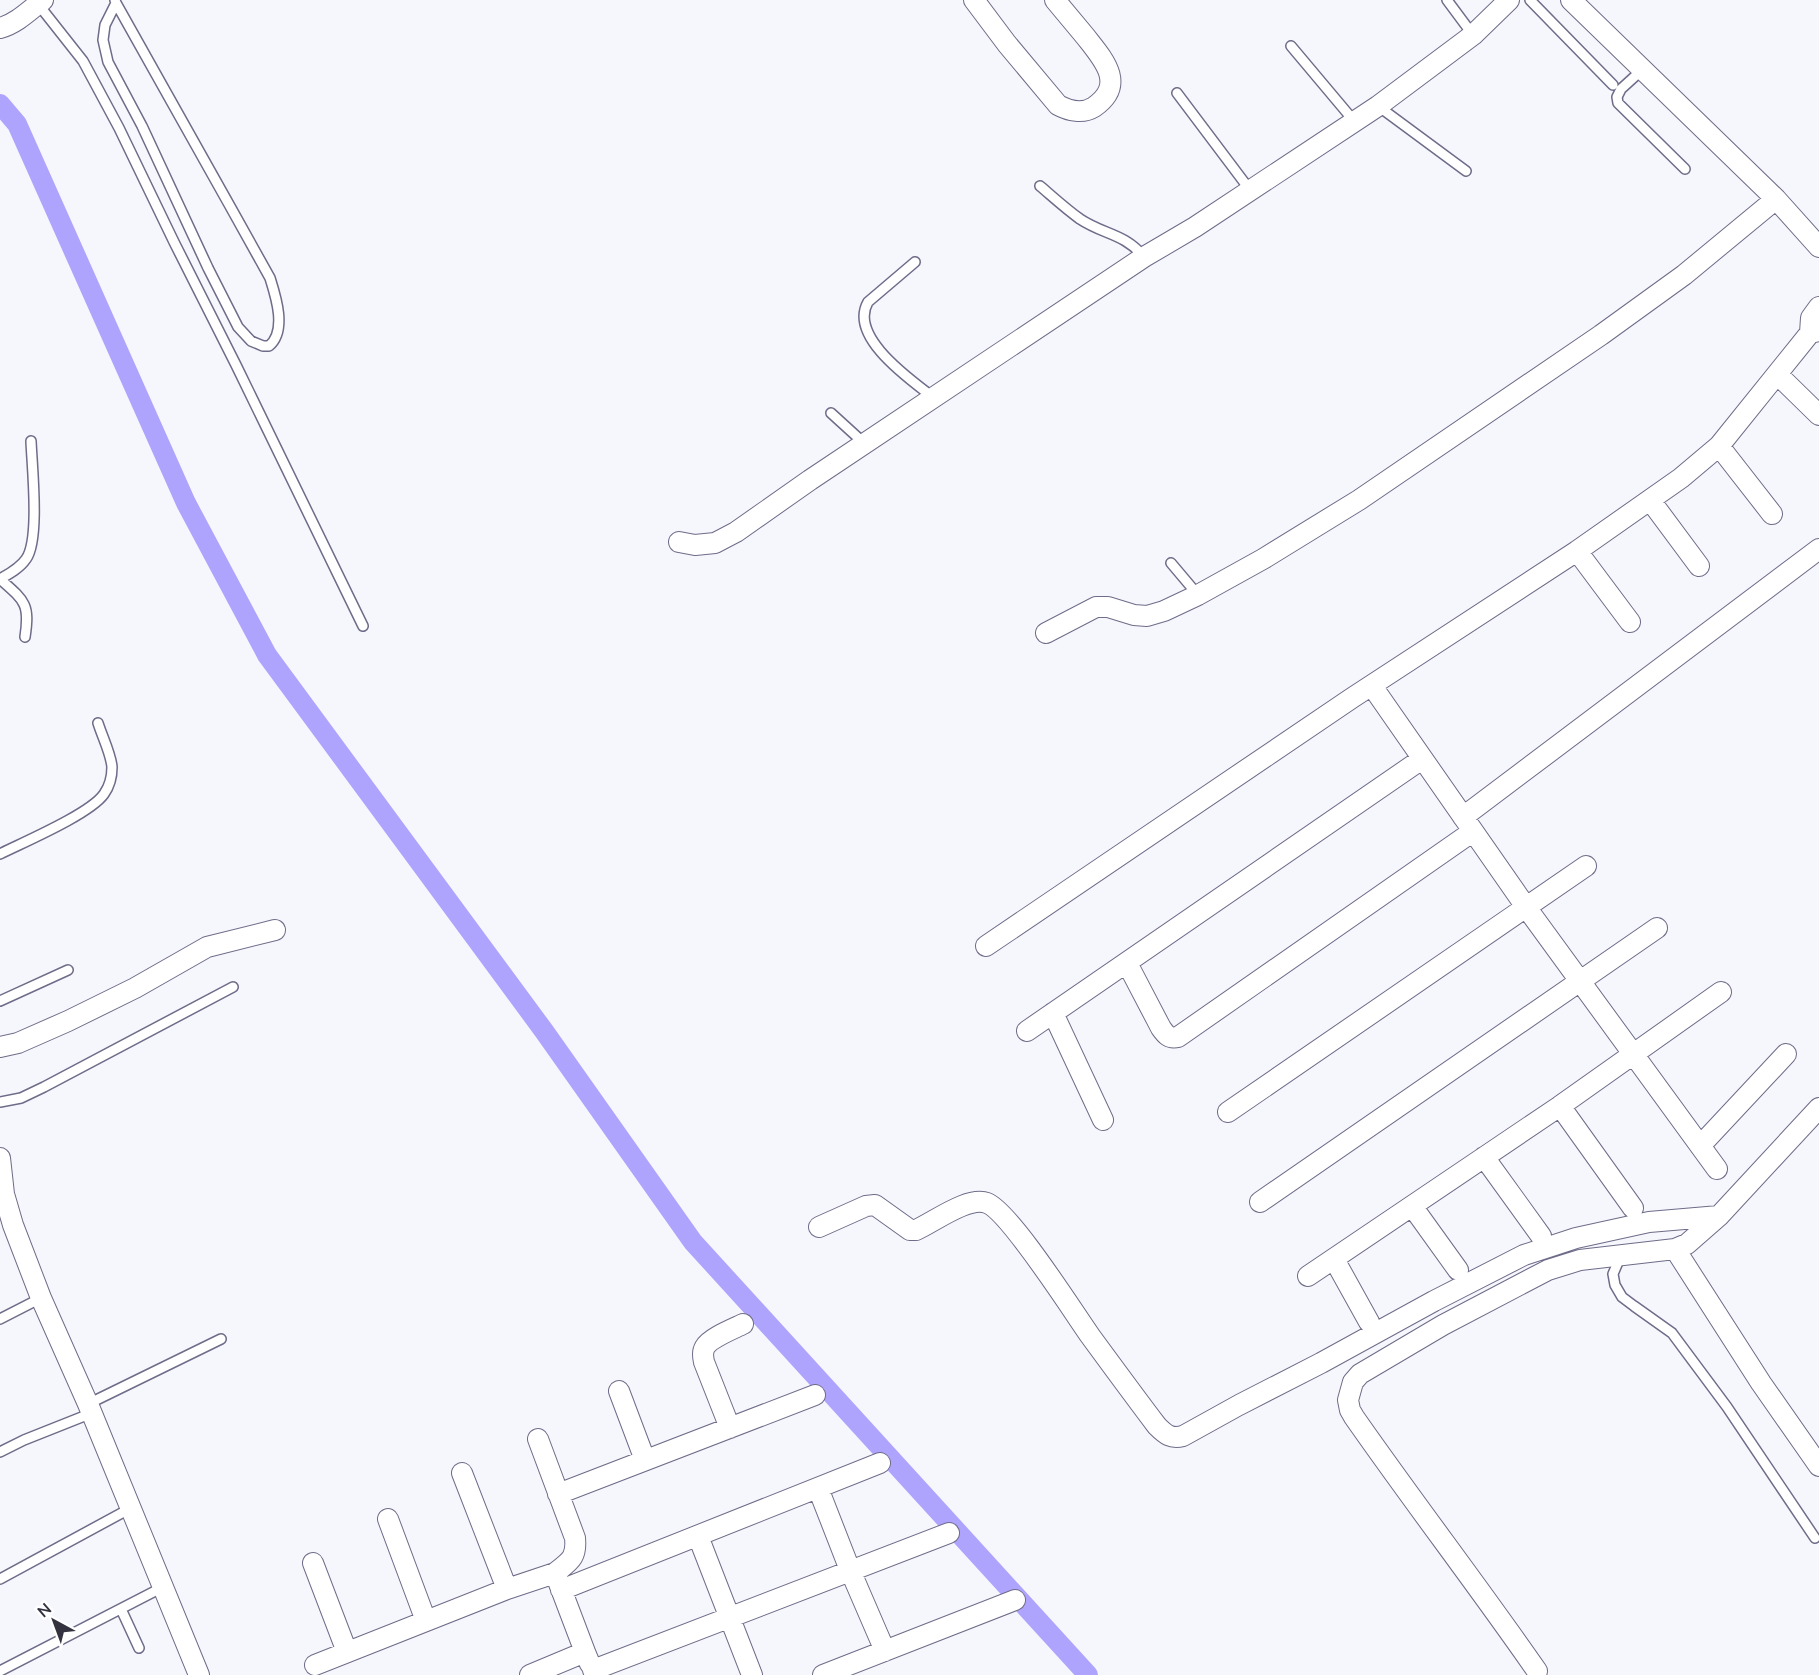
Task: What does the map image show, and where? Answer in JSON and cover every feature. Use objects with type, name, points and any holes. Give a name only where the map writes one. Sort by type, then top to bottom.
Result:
[{"type":"street","points":[[974,0],[1058,105],[1067,111],[1092,109],[1106,96],[1110,88],[1110,74],[1104,59],[1055,0]]},
{"type":"street","points":[[679,542],[695,545],[715,543],[736,532],[1144,257],[1195,227],[1378,106],[1473,35],[1509,0]]},
{"type":"street","points":[[1571,0],[1776,200],[1819,247]]},
{"type":"street","points":[[0,28],[40,2]]},
{"type":"street","points":[[1046,633],[1096,607],[1108,607],[1134,615],[1147,616],[1198,595],[1263,559],[1359,500],[1601,335],[1684,275],[1776,200]]},
{"type":"street","points":[[986,946],[1577,551],[1681,478],[1719,446],[1777,374],[1815,332],[1811,318],[1819,307]]},
{"type":"street","points":[[1777,374],[1819,415]]},
{"type":"street","points":[[1719,446],[1772,514]]},
{"type":"street","points":[[1650,500],[1699,566]]},
{"type":"street","points":[[1127,963],[1161,1028],[1171,1038],[1178,1037],[1468,825],[1819,549]]},
{"type":"street","points":[[1577,551],[1630,622]]},
{"type":"street","points":[[1372,686],[1526,907],[1717,1169]]},
{"type":"street","points":[[1027,1031],[1422,759]]},
{"type":"street","points":[[1228,1112],[1586,866]]},
{"type":"street","points":[[1260,1202],[1657,928]]},
{"type":"street","points":[[0,1047],[18,1043],[68,1022],[135,988],[207,947],[275,930]]},
{"type":"street","points":[[1308,1276],[1634,1056],[1721,992]]},
{"type":"street","points":[[1053,1013],[1103,1120]]},
{"type":"street","points":[[1700,1146],[1786,1054]]},
{"type":"street","points":[[1560,1106],[1633,1208]]},
{"type":"street","points":[[1538,1671],[1354,1417],[1348,1400],[1353,1382],[1372,1365],[1548,1270],[1580,1260],[1675,1249],[1687,1244],[1719,1216],[1819,1108]]},
{"type":"street","points":[[1484,1157],[1541,1236]]},
{"type":"street","points":[[0,1158],[4,1194],[13,1225],[41,1298],[90,1409],[199,1675]]},
{"type":"street","points":[[819,1227],[866,1206],[874,1205],[910,1230],[916,1230],[965,1204],[979,1201],[989,1203],[999,1211],[1024,1241],[1092,1339],[1157,1426],[1165,1434],[1174,1438],[1184,1436],[1434,1300],[1524,1255],[1576,1238],[1649,1222],[1719,1216]]},
{"type":"street","points":[[1412,1206],[1458,1270]]},
{"type":"street","points":[[1675,1249],[1761,1383],[1819,1466]]},
{"type":"street","points":[[1335,1259],[1369,1322]]},
{"type":"street","points":[[730,1428],[702,1354],[705,1347],[713,1340],[743,1324]]},
{"type":"street","points":[[619,1391],[645,1460]]},
{"type":"street","points":[[558,1494],[815,1395]]},
{"type":"street","points":[[538,1439],[575,1538],[576,1550],[572,1561],[558,1581]]},
{"type":"street","points":[[315,1665],[507,1589],[558,1581],[698,1536],[880,1463]]},
{"type":"street","points":[[462,1473],[507,1589]]},
{"type":"street","points":[[818,1488],[885,1651]]},
{"type":"street","points":[[388,1518],[426,1621]]},
{"type":"street","points":[[530,1675],[591,1666],[729,1617],[949,1533]]},
{"type":"street","points":[[698,1536],[752,1675]]},
{"type":"street","points":[[313,1563],[346,1652]]},
{"type":"street","points":[[558,1581],[591,1666]]},
{"type":"street","points":[[823,1675],[1015,1600]]},
{"type":"lane","points":[[1447,0],[1473,35]]},
{"type":"lane","points":[[1530,0],[1613,85]]},
{"type":"lane","points":[[115,1],[270,278],[278,303],[278,334],[269,346],[262,346],[251,341],[237,327],[142,126],[108,62],[103,40],[105,25],[115,1]]},
{"type":"lane","points":[[40,2],[83,61],[119,128],[363,626]]},
{"type":"lane","points":[[1291,46],[1354,121]]},
{"type":"lane","points":[[1643,69],[1621,89],[1617,97],[1618,103],[1685,169]]},
{"type":"lane","points":[[1177,93],[1250,190]]},
{"type":"lane","points":[[1378,106],[1466,171]]},
{"type":"lane","points":[[1040,186],[1081,219],[1124,238],[1144,257]]},
{"type":"lane","points":[[915,261],[868,303],[863,319],[870,335],[886,358],[903,375],[934,398]]},
{"type":"lane","points":[[831,412],[865,444]]},
{"type":"lane","points":[[25,637],[28,615],[23,603],[17,594],[0,579],[18,568],[27,558],[31,548],[33,495],[31,441]]},
{"type":"lane","points":[[1171,563],[1198,595]]},
{"type":"lane","points":[[0,854],[90,808],[103,795],[110,783],[112,767],[98,723]]},
{"type":"lane","points":[[0,1001],[68,969]]},
{"type":"lane","points":[[0,1102],[21,1098],[36,1091],[233,987]]},
{"type":"lane","points":[[1622,1254],[1613,1274],[1618,1291],[1634,1306],[1672,1333],[1727,1407],[1815,1538]]},
{"type":"lane","points":[[0,1319],[41,1298]]},
{"type":"lane","points":[[0,1452],[90,1409],[220,1338]]},
{"type":"lane","points":[[0,1579],[131,1509]]},
{"type":"lane","points":[[0,1671],[163,1587]]},
{"type":"lane","points":[[121,1609],[139,1648]]},
{"type":"waterway","points":[[0,104],[17,124],[186,503],[267,655],[544,1031],[693,1242],[1088,1675]]}]
